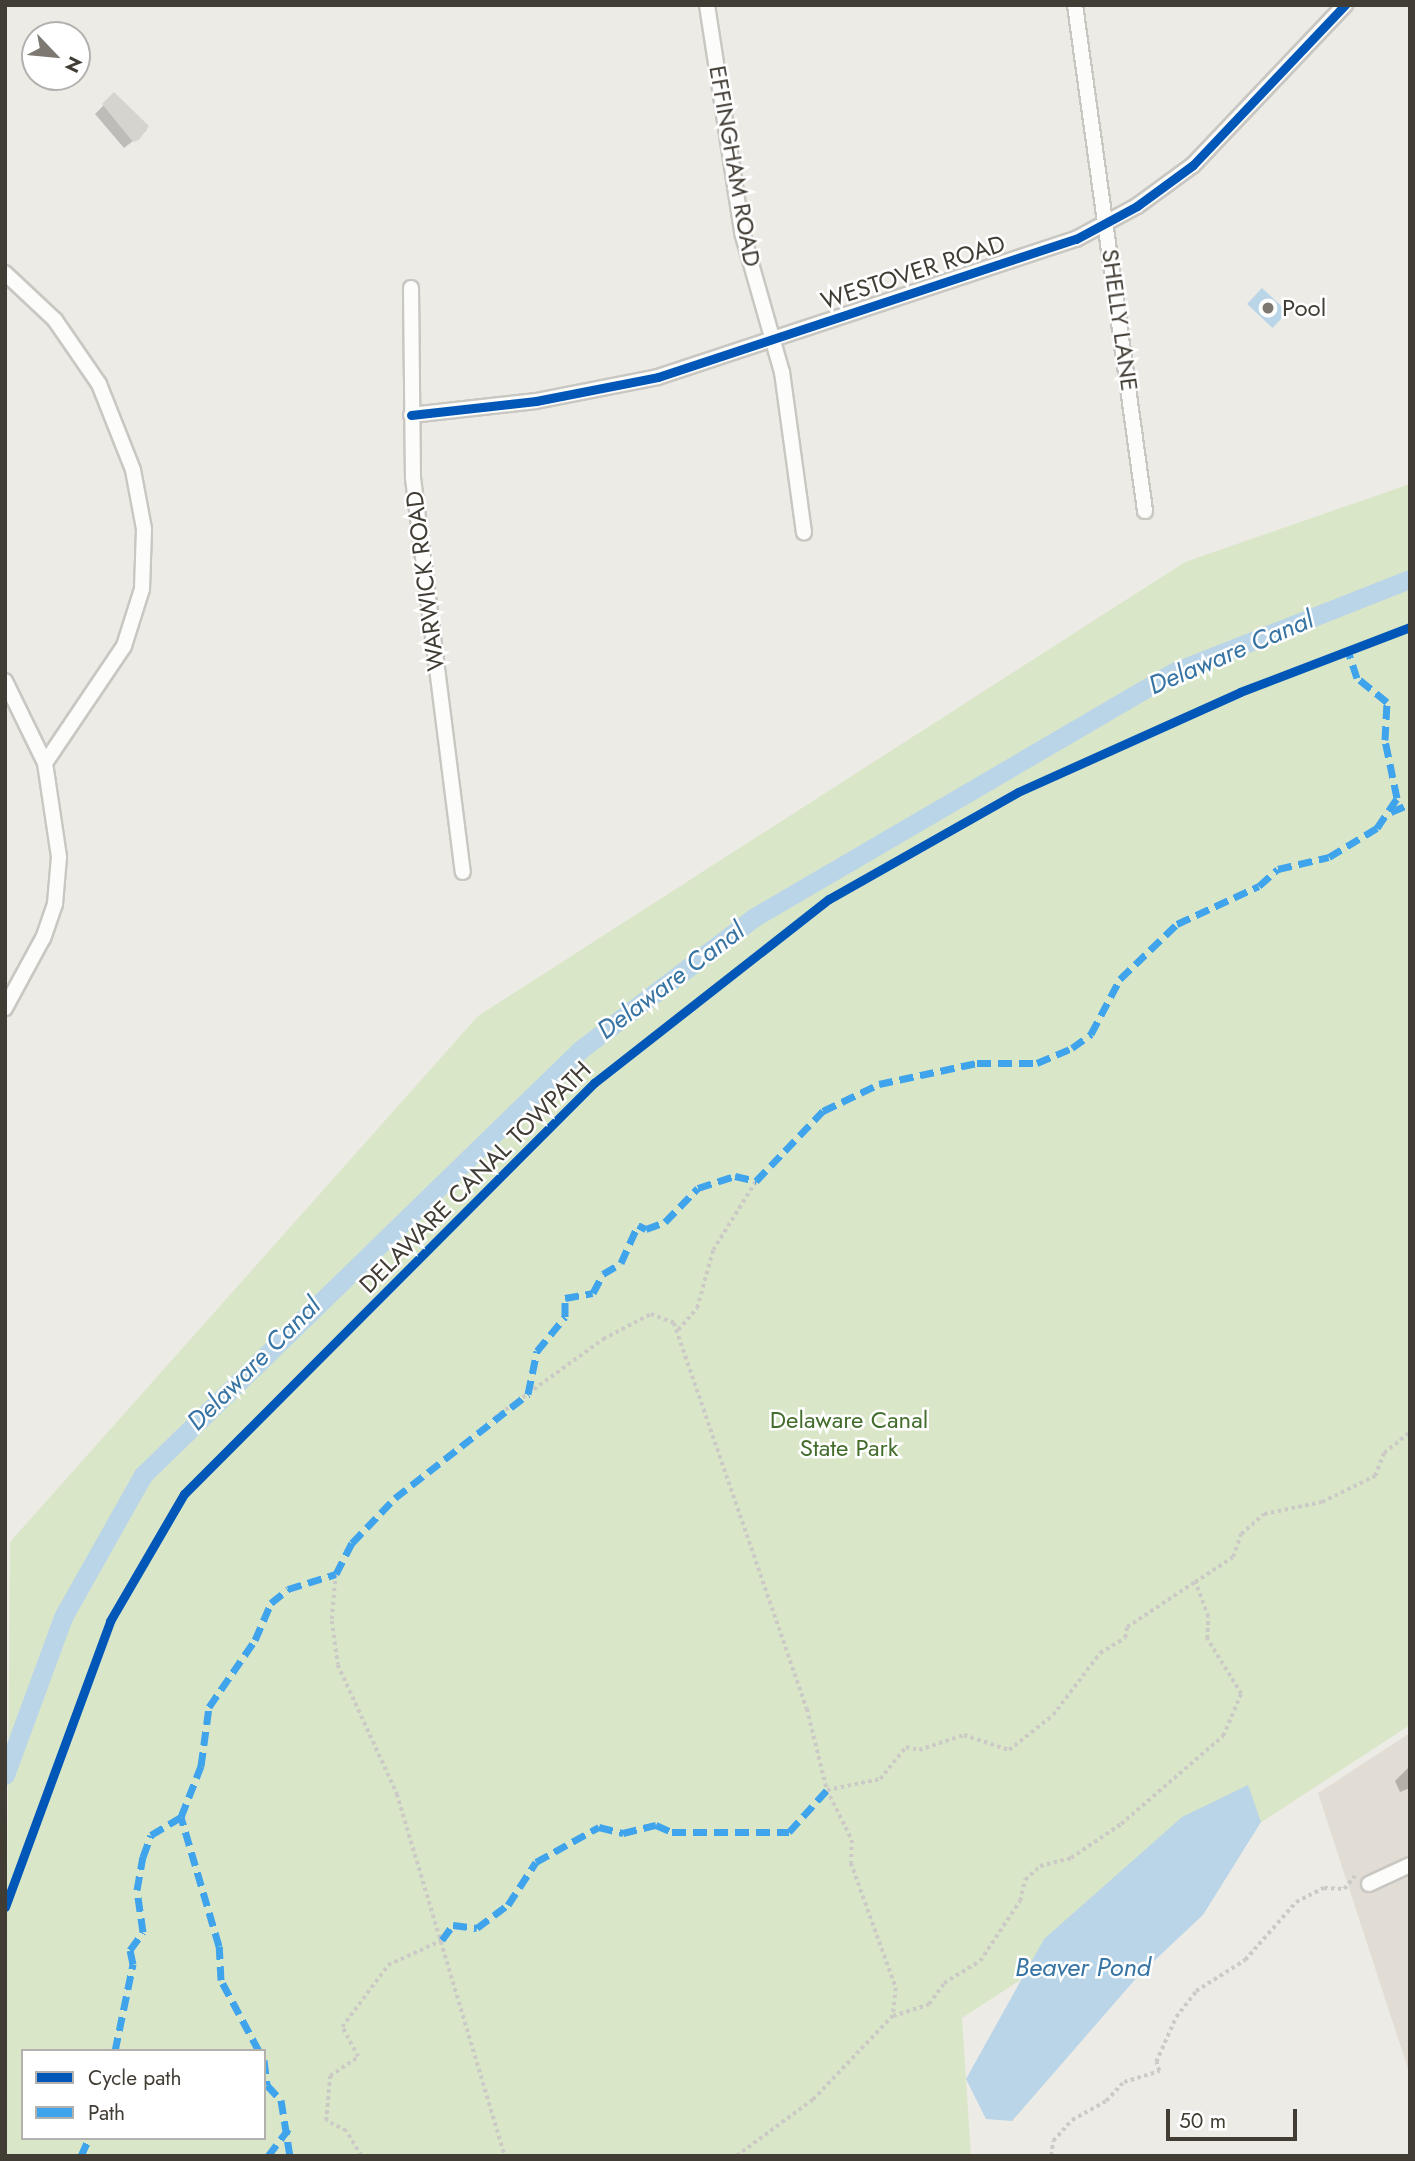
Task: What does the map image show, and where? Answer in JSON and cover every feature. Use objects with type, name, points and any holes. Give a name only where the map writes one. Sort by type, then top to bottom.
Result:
[{"type":"street","name":"EFFINGHAM ROAD","points":[[707,5],[742,232],[774,339],[804,532]]},
{"type":"street","name":"SHELLY LANE","points":[[1075,5],[1145,511]]},
{"type":"street","name":"WESTOVER ROAD","points":[[411,415],[598,391],[774,339],[1107,225],[1193,164],[1345,5]]},
{"type":"street","points":[[5,273],[55,320],[99,384],[133,470],[144,529],[142,589],[124,646],[45,762]]},
{"type":"street","name":"WARWICK ROAD","points":[[411,288],[413,478],[463,872]]},
{"type":"street","points":[[5,681],[45,762],[57,826],[55,904],[5,1008]]},
{"type":"street","points":[[1369,1884],[1410,1865]]},
{"type":"path","points":[[678,1330],[697,1308],[713,1250],[756,1181]]},
{"type":"path","points":[[494,1418],[571,1359],[651,1314],[678,1330],[807,1709],[827,1790],[852,1840],[851,1863],[896,1988],[893,2016]]},
{"type":"path","points":[[827,1790],[880,1779],[906,1747],[919,1750],[964,1735],[1009,1750],[1053,1715],[1100,1653],[1125,1638],[1127,1627],[1233,1557],[1241,1534],[1264,1514],[1322,1502],[1375,1476],[1384,1453],[1410,1432]]},
{"type":"path","points":[[336,1574],[332,1621],[338,1665],[397,1794],[505,2156]]},
{"type":"path","points":[[737,2156],[813,2100],[893,2016],[929,2004],[944,1983],[980,1961],[1020,1901],[1025,1880],[1040,1866],[1079,1854],[1152,1800],[1187,1762],[1223,1736],[1241,1694],[1207,1639],[1208,1617],[1195,1582]]},
{"type":"path","points":[[1051,2156],[1053,2141],[1072,2120],[1106,2101],[1124,2081],[1159,2071],[1156,2062],[1186,2001],[1245,1960],[1281,1927],[1283,1912],[1316,1890],[1344,1889],[1355,1876],[1369,1884]]},
{"type":"path","points":[[361,2156],[346,2132],[326,2121],[330,2076],[358,2057],[342,2027],[388,1965],[442,1940]]},
{"type":"shaded area","points":[[1410,1733],[1410,2075],[1318,1793]]},
{"type":"green space","name":"Delaware Canal State Park","points":[[1410,484],[1410,1725],[962,2018],[971,2156],[5,2156],[10,1542],[478,1016],[1185,562]]},
{"type":"water","name":"Pool","points":[[1262,288],[1288,312],[1273,328],[1247,304]]},
{"type":"water","name":"Beaver Pond","points":[[1248,1785],[1261,1822],[1203,1915],[1139,1975],[1012,2121],[986,2119],[966,2079],[1044,1939],[1182,1817]]},
{"type":"building","points":[[114,92],[149,126],[139,140],[133,142],[102,104]]},
{"type":"waterway","name":"Delaware Canal","points":[[5,1775],[63,1617],[143,1475],[580,1050],[753,918],[1176,671],[1410,579]]},
{"type":"marked path","points":[[258,2049],[221,1980],[219,1946],[181,1817],[201,1766],[209,1707],[255,1640],[271,1603],[288,1589],[336,1574],[352,1543],[395,1498],[528,1394],[537,1351],[565,1317],[565,1298],[593,1293],[603,1274],[621,1263],[638,1225],[646,1229],[665,1222],[698,1188],[735,1176],[756,1181],[823,1111],[879,1084],[977,1063],[1037,1063],[1072,1048],[1091,1034],[1120,979],[1177,924],[1259,886],[1278,869],[1329,857],[1377,828],[1397,798],[1385,740],[1387,702],[1357,678],[1348,651]]},
{"type":"marked path","points":[[1391,812],[1410,804]]},
{"type":"marked path","points":[[442,1940],[453,1925],[477,1928],[508,1905],[536,1862],[599,1827],[623,1833],[656,1825],[672,1832],[789,1832],[827,1790]]},
{"type":"marked path","points":[[115,2049],[133,1964],[130,1950],[143,1932],[137,1890],[143,1857],[151,1835],[181,1817]]},
{"type":"marked path","points":[[266,2077],[267,2085],[281,2100],[290,2156]]},
{"type":"marked path","points":[[268,2156],[288,2129]]},
{"type":"marked path","points":[[81,2156],[88,2140]]},
{"type":"cycle path","points":[[411,415],[536,401],[658,377],[1076,239],[1137,206],[1193,165],[1345,5]]},
{"type":"cycle path","name":"DELAWARE CANAL TOWPATH","points":[[5,1907],[110,1621],[184,1494],[594,1083],[829,899],[1018,792],[1240,692],[1410,627]]},
{"type":"place","name":"Pool","points":[[1268,308]]}]
